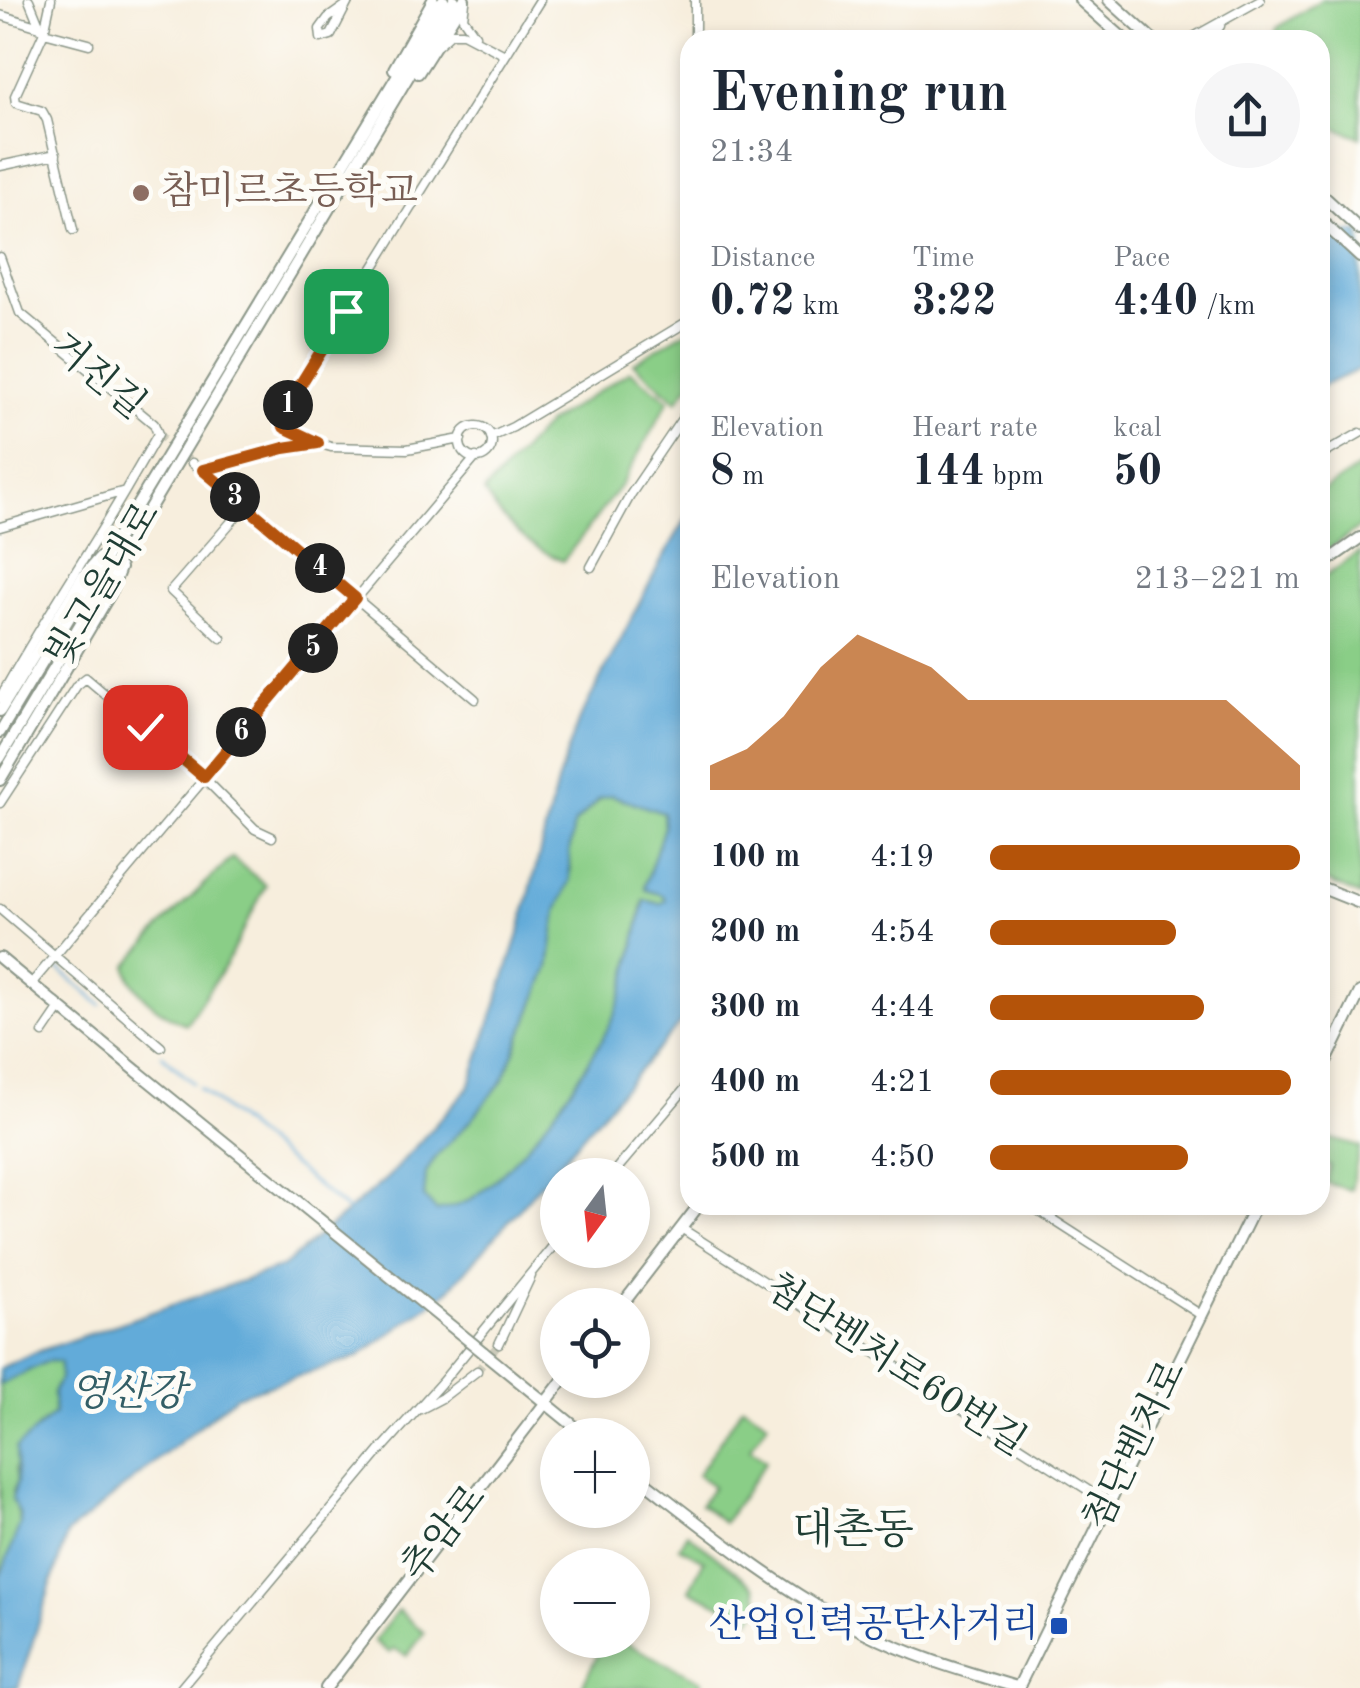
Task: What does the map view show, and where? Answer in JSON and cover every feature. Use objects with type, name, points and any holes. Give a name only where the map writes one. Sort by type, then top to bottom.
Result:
[{"type":"main road","points":[[366,124],[434,0]]},
{"type":"main road","name":"빛고을대로","points":[[0,732],[443,0]]},
{"type":"main road","name":"빛고을대로","points":[[0,758],[454,0]]},
{"type":"main road","points":[[377,131],[465,0]]},
{"type":"main road","points":[[1080,0],[1114,30]]},
{"type":"main road","points":[[1110,0],[1142,30]]},
{"type":"main road","points":[[1330,202],[1360,230]]},
{"type":"main road","points":[[1330,229],[1360,257]]},
{"type":"main road","points":[[0,711],[82,578],[119,534]]},
{"type":"main road","points":[[1330,559],[1360,538]]},
{"type":"main road","points":[[0,780],[110,594],[131,540]]},
{"type":"main road","points":[[1330,890],[1360,904]]},
{"type":"main road","points":[[0,958],[564,1418]]},
{"type":"main road","points":[[1330,1053],[1360,992]]},
{"type":"main road","points":[[635,1288],[691,1215]]},
{"type":"main road","name":"첨단벤처로","points":[[1019,1688],[1251,1215]]},
{"type":"main road","name":"추암로","points":[[331,1686],[549,1398]]},
{"type":"main road","points":[[650,1486],[758,1568],[824,1610],[910,1652],[1019,1688]]},
{"type":"street","points":[[30,0],[42,30]]},
{"type":"street","points":[[51,0],[15,96],[16,103],[42,112],[73,230]]},
{"type":"street","points":[[465,0],[463,18],[477,39]]},
{"type":"street","points":[[461,440],[407,449],[331,447],[284,427],[281,416],[540,0]]},
{"type":"street","points":[[695,0],[695,30]]},
{"type":"street","points":[[1209,30],[1260,0]]},
{"type":"street","points":[[0,15],[89,44]]},
{"type":"street","points":[[1217,30],[1223,23]]},
{"type":"street","points":[[431,52],[451,33],[463,33],[505,55]]},
{"type":"street","points":[[0,166],[56,154]]},
{"type":"street","name":"거진길","points":[[0,257],[20,313],[154,424],[158,434],[125,491]]},
{"type":"street","points":[[491,436],[513,427],[680,326]]},
{"type":"street","points":[[591,568],[630,494],[680,422]]},
{"type":"street","points":[[32,984],[355,598],[476,458],[489,451],[491,436],[485,428],[475,426],[466,430],[461,440],[463,450],[476,458]]},
{"type":"street","points":[[1330,450],[1360,433]]},
{"type":"street","points":[[203,470],[318,443]]},
{"type":"street","points":[[192,462],[475,699]]},
{"type":"street","points":[[0,526],[125,491]]},
{"type":"street","points":[[0,698],[125,491]]},
{"type":"street","points":[[221,638],[171,591],[246,506]]},
{"type":"street","points":[[0,802],[76,686],[86,678],[204,777],[255,829],[272,837]]},
{"type":"street","points":[[0,909],[161,1046]]},
{"type":"street","points":[[43,1032],[60,1008]]},
{"type":"street","points":[[626,1158],[680,1095]]},
{"type":"street","points":[[1046,1215],[1201,1315]]},
{"type":"street","name":"첨단벤처로60번길","points":[[681,1228],[1108,1503]]},
{"type":"street","points":[[182,1688],[540,1261]]},
{"type":"street","points":[[499,1344],[540,1262]]},
{"type":"street","points":[[417,1410],[442,1398],[477,1371]]},
{"type":"green space","points":[[1321,0],[1360,0],[1360,137],[1330,126],[1330,30],[1277,28]]},
{"type":"green space","points":[[680,335],[677,401],[633,363]]},
{"type":"green space","points":[[630,371],[669,400],[621,485],[563,561],[518,533],[484,492],[547,424]]},
{"type":"green space","points":[[1360,466],[1360,527],[1330,549],[1330,486]]},
{"type":"green space","points":[[1360,552],[1360,896],[1330,882],[1330,573]]},
{"type":"green space","points":[[611,795],[663,813],[664,827],[645,886],[666,900],[661,904],[644,900],[616,1012],[590,1060],[551,1117],[485,1189],[462,1204],[436,1211],[424,1197],[426,1173],[436,1156],[503,1080],[549,967],[557,911],[571,869],[569,852],[574,824],[601,798]]},
{"type":"green space","points":[[232,858],[266,885],[226,964],[186,1024],[149,1001],[134,984],[127,966],[164,923]]},
{"type":"green space","points":[[1330,1139],[1360,1147],[1351,1190],[1330,1184]]},
{"type":"green space","points":[[48,1361],[60,1361],[60,1379],[53,1392],[54,1414],[36,1429],[19,1456],[13,1491],[20,1524],[0,1577],[0,1385]]},
{"type":"green space","points":[[743,1406],[768,1422],[750,1449],[766,1461],[724,1523],[701,1504],[713,1486],[697,1475]]},
{"type":"green space","points":[[687,1533],[755,1587],[761,1605],[751,1619],[689,1590],[704,1560],[679,1547]]},
{"type":"green space","points":[[398,1610],[424,1633],[407,1656],[394,1649],[390,1653],[374,1641]]},
{"type":"green space","points":[[650,1655],[702,1681],[699,1688],[581,1688],[596,1658]]},
{"type":"water","points":[[1360,231],[1360,369],[1330,382],[1330,235]]},
{"type":"water","name":"영산강","points":[[680,529],[680,1024],[563,1158],[540,1158],[540,1185],[447,1292],[358,1357],[236,1396],[67,1534],[18,1688],[0,1688],[0,1577],[20,1524],[12,1499],[17,1482],[16,1448],[54,1414],[53,1392],[60,1379],[60,1362],[48,1361],[0,1385],[0,1368],[282,1267],[387,1178],[469,1087],[520,931],[558,779],[578,722]],"holes":[[[611,795],[663,813],[664,827],[645,886],[666,900],[660,904],[645,900],[616,1011],[572,1087],[507,1168],[466,1202],[436,1211],[424,1197],[426,1173],[436,1156],[503,1080],[549,967],[557,911],[570,881],[569,852],[574,824],[600,798]]]},
{"type":"waterway","points":[[59,969],[101,1005]]},
{"type":"waterway","points":[[162,1055],[193,1083]]},
{"type":"waterway","points":[[199,1088],[348,1211]]},
{"type":"tunnel","points":[[158,434],[192,463]]},
{"type":"tunnel","points":[[477,1371],[499,1344]]},
{"type":"place","name":"참미르초등학교","points":[[141,193]]},
{"type":"place","name":"산업인력공단사거리","points":[[1059,1626]]},
{"type":"district","name":"대촌동","points":[[853,1532]]},
{"type":"route","points":[[145,727],[204,777],[355,598],[203,470],[318,443],[284,427],[281,416],[346,311]]}]
